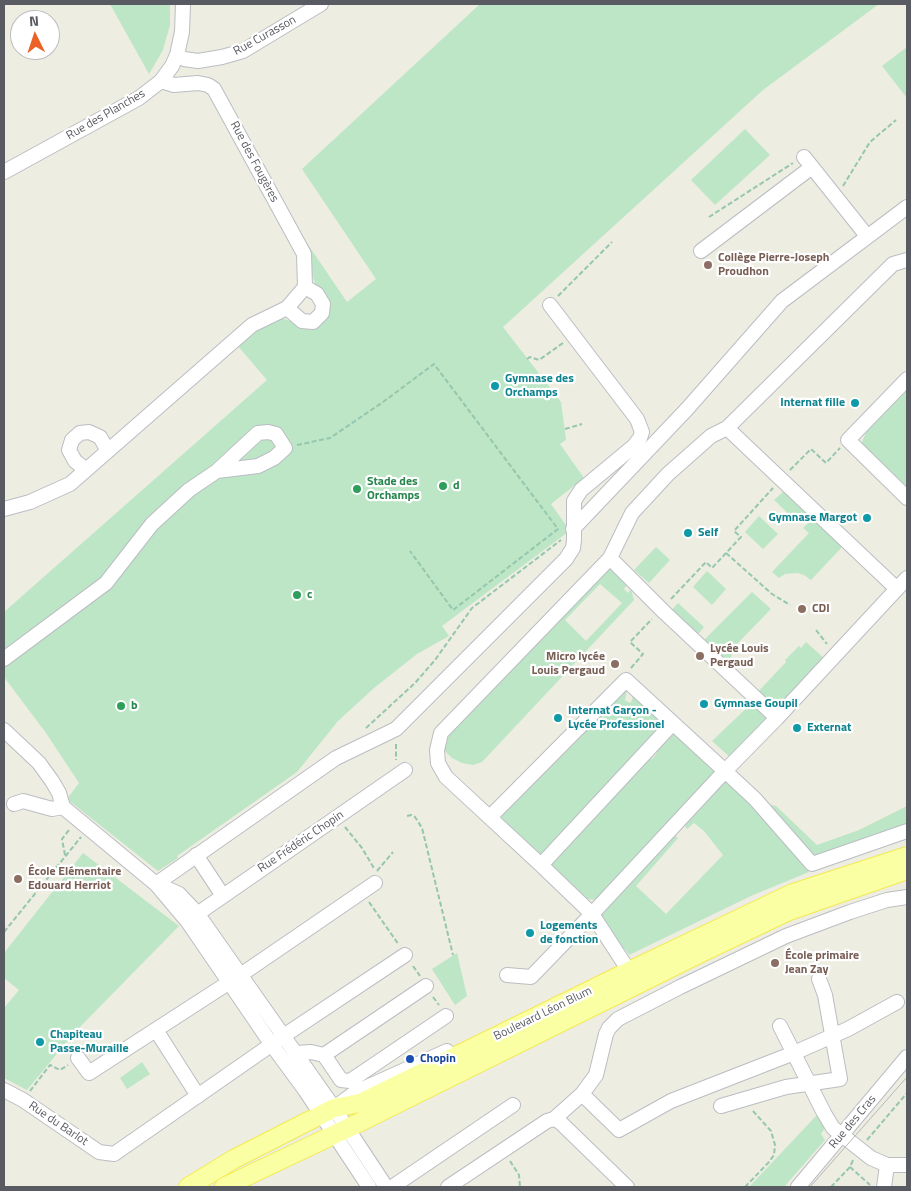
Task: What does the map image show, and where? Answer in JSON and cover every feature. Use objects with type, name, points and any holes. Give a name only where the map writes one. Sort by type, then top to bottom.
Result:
[{"type":"main road","name":"Boulevard Léon Blum","points":[[188,1187],[234,1159],[328,1111],[360,1103],[629,971],[794,893],[907,856]]},
{"type":"main road","name":"Boulevard Léon Blum","points":[[224,1187],[780,915],[907,870]]},
{"type":"street","name":"Rue des Planches","points":[[4,172],[138,98],[161,81],[177,56],[182,32],[183,4]]},
{"type":"street","name":"Rue Curasson","points":[[177,56],[198,61],[222,58],[243,51],[321,4]]},
{"type":"street","name":"Rue des Fougères","points":[[161,81],[174,85],[208,85],[214,89],[304,254],[305,287]]},
{"type":"street","points":[[701,251],[808,162],[867,236]]},
{"type":"street","points":[[574,529],[687,409],[782,301],[907,207]]},
{"type":"street","points":[[629,971],[592,914],[542,864],[446,777],[438,763],[437,750],[441,733],[610,558],[632,513],[668,474],[712,436],[727,428],[892,264],[907,260]]},
{"type":"street","points":[[4,509],[30,502],[70,484],[252,326],[287,308],[305,287],[317,294],[323,304],[322,313],[313,322],[302,321],[287,308]]},
{"type":"street","points":[[156,884],[336,758],[396,729],[566,559],[573,548],[574,501],[581,490],[634,446],[642,432],[638,419],[550,305]]},
{"type":"street","points":[[907,379],[848,440],[907,498]]},
{"type":"street","points":[[727,428],[785,475],[897,589]]},
{"type":"street","points":[[85,469],[75,461],[69,450],[72,440],[80,433],[89,432],[100,438],[108,451]]},
{"type":"street","points":[[4,659],[106,583],[152,524],[189,490],[217,471],[258,433],[268,432],[276,434],[284,448],[274,458],[258,466],[217,471]]},
{"type":"street","points":[[610,558],[661,609],[777,718]]},
{"type":"street","points":[[507,974],[531,977],[907,578]]},
{"type":"street","points":[[490,816],[626,680],[755,799],[812,864],[907,831]]},
{"type":"street","points":[[542,864],[674,723]]},
{"type":"street","points":[[4,730],[39,763],[59,793],[63,807],[193,917],[242,974],[296,1053],[311,1087]]},
{"type":"street","name":"Rue Frédéric Chopin","points":[[193,917],[405,770]]},
{"type":"street","points":[[14,804],[23,801],[52,809],[63,807]]},
{"type":"street","points":[[196,855],[223,896]]},
{"type":"street","points":[[78,1058],[89,1074],[242,974],[362,891],[376,877]]},
{"type":"street","points":[[854,889],[874,889],[907,879]]},
{"type":"street","points":[[448,1187],[547,1121],[554,1119],[582,1094],[596,1075],[606,1034],[618,1019],[786,936],[887,900],[907,897]]},
{"type":"street","points":[[193,917],[229,982],[272,1045],[311,1087],[341,1131],[386,1187]]},
{"type":"street","points":[[156,1030],[198,1096],[405,955]]},
{"type":"street","points":[[721,1106],[786,1086],[840,1079],[825,995],[819,979]]},
{"type":"street","points":[[324,1055],[422,981]]},
{"type":"street","points":[[582,1094],[619,1130],[670,1101],[794,1053],[848,1029],[897,1002]]},
{"type":"street","points":[[296,1053],[311,1052],[324,1055],[341,1080],[350,1082],[446,1016]]},
{"type":"street","points":[[780,1026],[833,1128],[871,1158],[887,1165],[907,1165]]},
{"type":"street","name":"Rue des Cras","points":[[798,1187],[907,1057]]},
{"type":"street","name":"Rue du Barlot","points":[[4,1090],[23,1100],[99,1152],[114,1154],[198,1096]]},
{"type":"street","points":[[392,1187],[512,1105]]},
{"type":"street","points":[[554,1119],[560,1122],[628,1187]]},
{"type":"street","points":[[341,1131],[369,1187]]},
{"type":"street","points":[[884,1187],[887,1165]]},
{"type":"path","points":[[836,198],[870,142],[896,120]]},
{"type":"path","points":[[709,217],[808,162]]},
{"type":"path","points":[[550,305],[612,242]]},
{"type":"path","points":[[528,359],[530,357],[539,360],[573,336]]},
{"type":"path","points":[[284,448],[330,438],[434,364],[558,529],[453,610],[410,552]]},
{"type":"path","points":[[565,429],[582,424]]},
{"type":"path","points":[[626,680],[630,670],[643,654],[630,642],[706,562],[712,568],[741,537],[734,531],[811,449],[826,463],[848,440]]},
{"type":"path","points":[[362,732],[415,683],[435,660],[472,608],[574,529]]},
{"type":"path","points":[[726,553],[772,594],[790,605]]},
{"type":"path","points":[[735,709],[743,701]]},
{"type":"path","points":[[407,816],[412,815],[418,820],[422,828],[453,955]]},
{"type":"path","points":[[338,817],[348,833],[362,848],[376,877]]},
{"type":"path","points":[[4,932],[88,828]]},
{"type":"path","points":[[66,856],[62,839],[70,829]]},
{"type":"path","points":[[376,877],[392,852]]},
{"type":"path","points":[[362,891],[422,981]]},
{"type":"path","points":[[23,1100],[50,1065],[60,1070],[78,1058]]},
{"type":"path","points":[[865,1144],[907,1093]]},
{"type":"path","points":[[741,1099],[767,1124],[775,1145],[774,1155],[745,1187]]},
{"type":"path","points":[[503,1150],[520,1175],[520,1187]]},
{"type":"path","points":[[831,1187],[850,1167],[855,1155]]},
{"type":"path","points":[[850,1167],[873,1187]]},
{"type":"green space","points":[[110,4],[170,4],[170,25],[163,50],[149,74]]},
{"type":"green space","name":"Stade des Orchamps","points":[[480,4],[879,4],[763,90],[503,327],[561,402],[566,440],[560,444],[584,478],[551,504],[566,525],[568,532],[442,626],[449,636],[417,654],[374,688],[338,721],[297,772],[158,871],[67,799],[79,783],[46,733],[4,677],[4,612],[267,380],[237,345],[257,328],[278,318],[309,329],[316,328],[325,321],[330,309],[329,300],[322,290],[316,286],[312,274],[311,255],[300,233],[347,302],[376,279],[302,169]]},
{"type":"green space","points":[[907,47],[907,98],[882,66]]},
{"type":"green space","points":[[745,129],[770,155],[715,205],[691,180]]},
{"type":"green space","points":[[907,387],[907,495],[863,453],[862,442],[867,430]]},
{"type":"green space","points":[[784,491],[806,514],[797,522],[774,500]]},
{"type":"green space","points":[[759,516],[778,534],[763,549],[745,532]]},
{"type":"green space","points":[[812,519],[843,546],[811,580],[798,573],[785,574],[779,578],[772,572],[809,533],[803,528]]},
{"type":"green space","points":[[656,547],[670,560],[649,583],[634,570]]},
{"type":"green space","points":[[610,569],[627,585],[624,589],[628,593],[631,589],[634,600],[482,762],[473,765],[462,763],[452,758],[445,751],[445,743],[452,731],[606,570]],"holes":[[[600,584],[622,603],[586,641],[565,620]]]},
{"type":"green space","points":[[707,571],[726,589],[712,605],[693,587]]},
{"type":"green space","points":[[752,592],[771,609],[734,647],[731,660],[737,672],[703,641]]},
{"type":"green space","points":[[678,603],[704,627],[695,638],[669,613]]},
{"type":"green space","points":[[806,642],[825,659],[775,712],[756,694],[786,662],[785,660],[799,646],[801,648]]},
{"type":"green space","points":[[627,689],[625,701],[631,703],[634,691],[669,724],[541,858],[502,821],[502,815],[623,690]]},
{"type":"green space","points":[[753,702],[767,715],[767,720],[731,758],[712,741]]},
{"type":"green space","points":[[674,730],[715,769],[713,770],[715,773],[598,900],[585,899],[550,866],[555,854],[649,756],[652,759],[657,753],[654,750]]},
{"type":"green space","points":[[724,782],[731,783],[776,826],[809,872],[753,895],[629,955],[625,949],[622,951],[600,914],[671,833],[678,838],[636,886],[666,914],[723,855],[704,831],[694,823],[687,829],[682,822],[717,785]]},
{"type":"green space","points":[[763,803],[776,806],[817,845],[859,830],[907,806],[907,824],[813,857]]},
{"type":"green space","points":[[83,853],[179,926],[74,1033],[27,1090],[4,1078],[4,1008],[19,990],[4,978],[4,953]]},
{"type":"green space","points":[[457,953],[467,996],[455,1005],[432,969]]},
{"type":"green space","points":[[142,1062],[150,1074],[127,1089],[120,1078]]},
{"type":"green space","points":[[817,1115],[825,1128],[821,1134],[825,1140],[784,1187],[749,1187]]},
{"type":"tram line","points":[[810,1187],[907,1077]]},
{"type":"place","name":"Collège Pierre-Joseph Proudhon","points":[[708,265]]},
{"type":"place","name":"Gymnase des Orchamps","points":[[495,386]]},
{"type":"place","name":"Internat fille","points":[[855,403]]},
{"type":"place","name":"d","points":[[443,486]]},
{"type":"place","name":"Stade des Orchamps","points":[[357,489]]},
{"type":"place","name":"Gymnase Margot","points":[[867,518]]},
{"type":"place","name":"Self","points":[[688,533]]},
{"type":"place","name":"c","points":[[297,595]]},
{"type":"place","name":"CDI","points":[[802,609]]},
{"type":"place","name":"Lycée Louis Pergaud","points":[[700,656]]},
{"type":"place","name":"Micro lycée Louis Pergaud","points":[[615,664]]},
{"type":"place","name":"Gymnase Goupil","points":[[704,704]]},
{"type":"place","name":"b","points":[[121,706]]},
{"type":"place","name":"Internat Garçon - Lycée Professionel","points":[[558,718]]},
{"type":"place","name":"Externat","points":[[797,728]]},
{"type":"place","name":"École Elémentaire Edouard Herriot","points":[[18,879]]},
{"type":"place","name":"Logements de fonction","points":[[530,933]]},
{"type":"place","name":"École primaire Jean Zay","points":[[775,963]]},
{"type":"place","name":"Chapiteau Passe-Muraille","points":[[40,1042]]},
{"type":"place","name":"Chopin","points":[[410,1059]]}]
